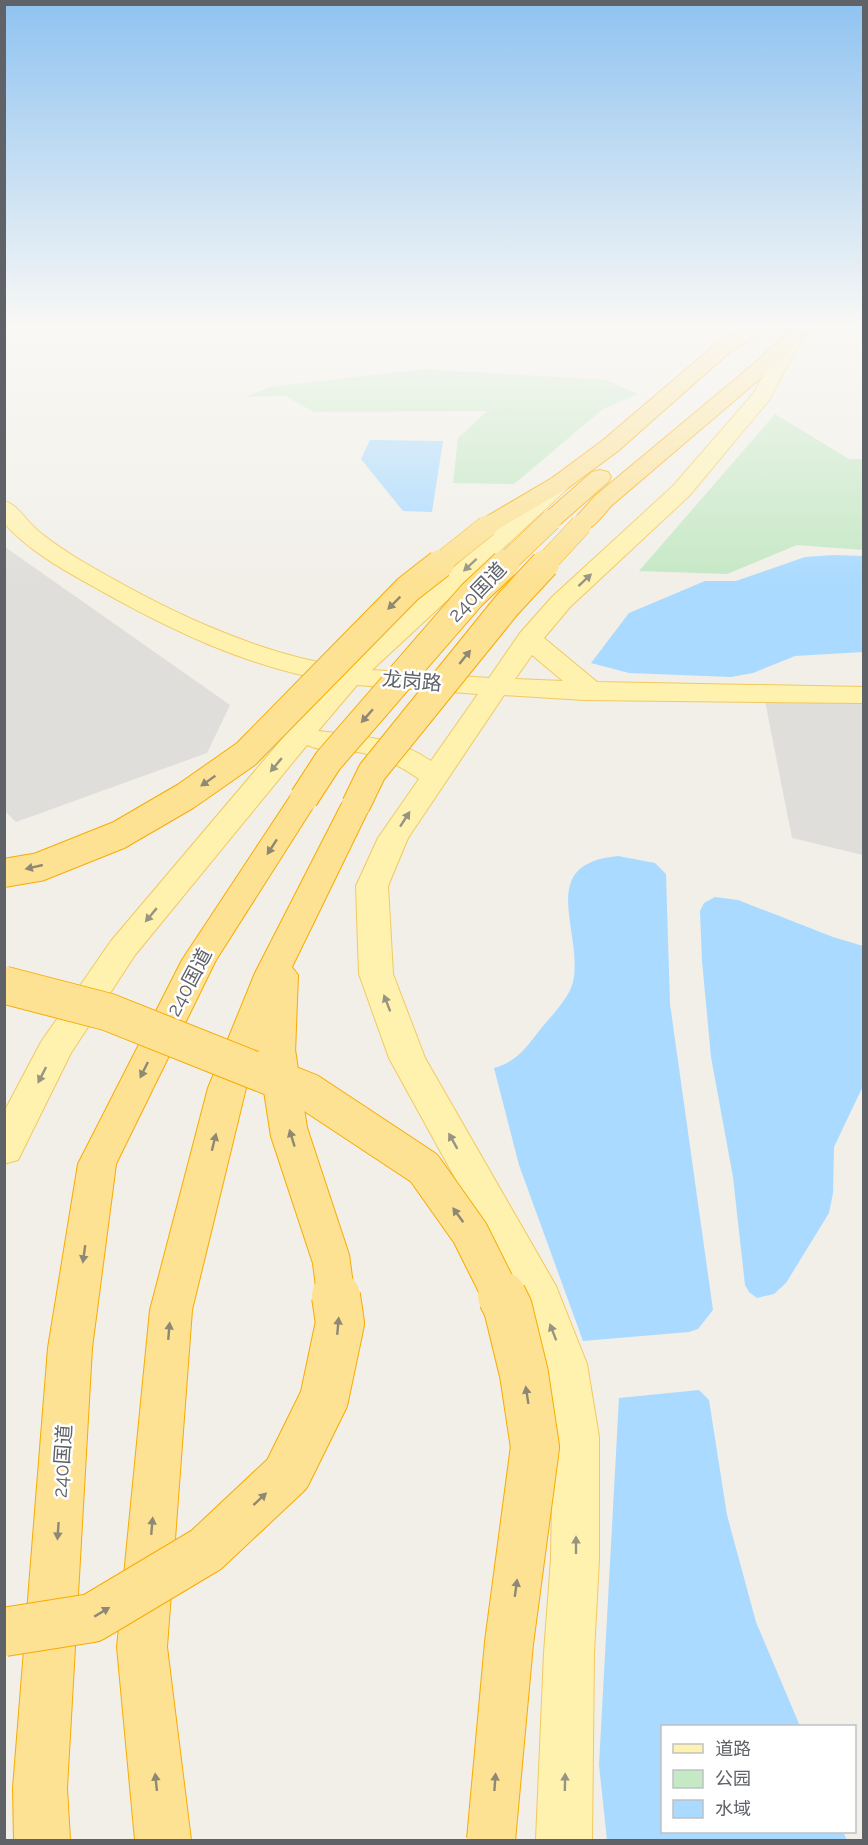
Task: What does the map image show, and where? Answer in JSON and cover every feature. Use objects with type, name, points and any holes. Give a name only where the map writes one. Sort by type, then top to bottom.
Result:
[{"type":"highway","points":[[4,873],[39,867],[119,834],[186,796],[246,754],[408,589],[487,526],[560,483],[610,446],[650,411]]},
{"type":"highway","name":"240国道","points":[[42,1840],[40,1788],[70,1348],[97,1164],[199,960],[328,760],[472,595],[576,497],[680,411]]},
{"type":"highway","name":"240国道","points":[[163,1840],[142,1647],[171,1311],[227,1088],[282,953],[372,772],[507,605],[603,501],[710,411]]},
{"type":"highway","points":[[4,1632],[92,1618],[206,1550],[287,1474],[324,1399],[340,1323],[331,1259],[289,1132],[277,1054],[282,953]]},
{"type":"highway","points":[[4,985],[108,1012],[309,1092],[424,1168],[470,1233],[508,1308],[524,1374],[535,1447],[508,1643],[491,1840]]},
{"type":"main road","points":[[564,1840],[569,1653],[575,1559],[576,1448],[565,1364],[535,1286],[407,1058],[376,974],[372,886],[393,838],[528,639],[561,602],[681,491],[749,411]]},
{"type":"main road","points":[[4,1150],[54,1051],[123,948],[297,739],[351,675],[560,483]]},
{"type":"main road","name":"龙岗路","points":[[4,508],[26,534],[91,575],[194,629],[247,650],[305,668],[351,675],[496,687],[591,691],[864,695]]},
{"type":"main road","points":[[447,587],[460,594],[483,601],[526,606],[561,602]]},
{"type":"main road","points":[[528,639],[591,691]]},
{"type":"main road","points":[[247,650],[322,652],[369,646],[388,640]]},
{"type":"main road","points":[[247,650],[292,682],[317,716]]},
{"type":"main road","points":[[472,720],[525,705],[591,691]]},
{"type":"main road","points":[[297,739],[368,745],[411,760],[434,776]]},
{"type":"shaded area","points":[[5,547],[230,705],[207,753],[16,822],[4,810]]},
{"type":"shaded area","points":[[765,701],[863,702],[863,855],[792,838]]},
{"type":"green space","points":[[312,411],[470,411],[314,412]]},
{"type":"green space","points":[[487,411],[601,411],[514,484],[453,483],[458,438]]},
{"type":"green space","points":[[775,414],[849,459],[863,459],[863,550],[797,545],[727,574],[639,571]]},
{"type":"water","points":[[370,440],[443,441],[432,512],[403,511],[361,459]]},
{"type":"water","points":[[863,556],[863,652],[795,656],[753,673],[731,677],[629,673],[591,663],[629,613],[705,581],[736,581],[805,557]]},
{"type":"water","points":[[618,856],[655,863],[666,874],[670,1004],[713,1310],[698,1329],[689,1332],[583,1341],[519,1165],[494,1068],[508,1062],[525,1049],[559,1008],[571,988],[575,962],[568,903],[570,886],[577,872],[592,862]]},
{"type":"water","points":[[715,897],[738,900],[833,937],[863,946],[863,1086],[834,1147],[833,1193],[829,1213],[786,1283],[774,1294],[757,1298],[749,1292],[745,1285],[733,1177],[711,1057],[700,911],[704,903]]},
{"type":"water","points":[[699,1390],[709,1400],[727,1515],[756,1622],[800,1725],[661,1725],[661,1833],[844,1833],[847,1840],[607,1840],[599,1765],[619,1398]]}]
